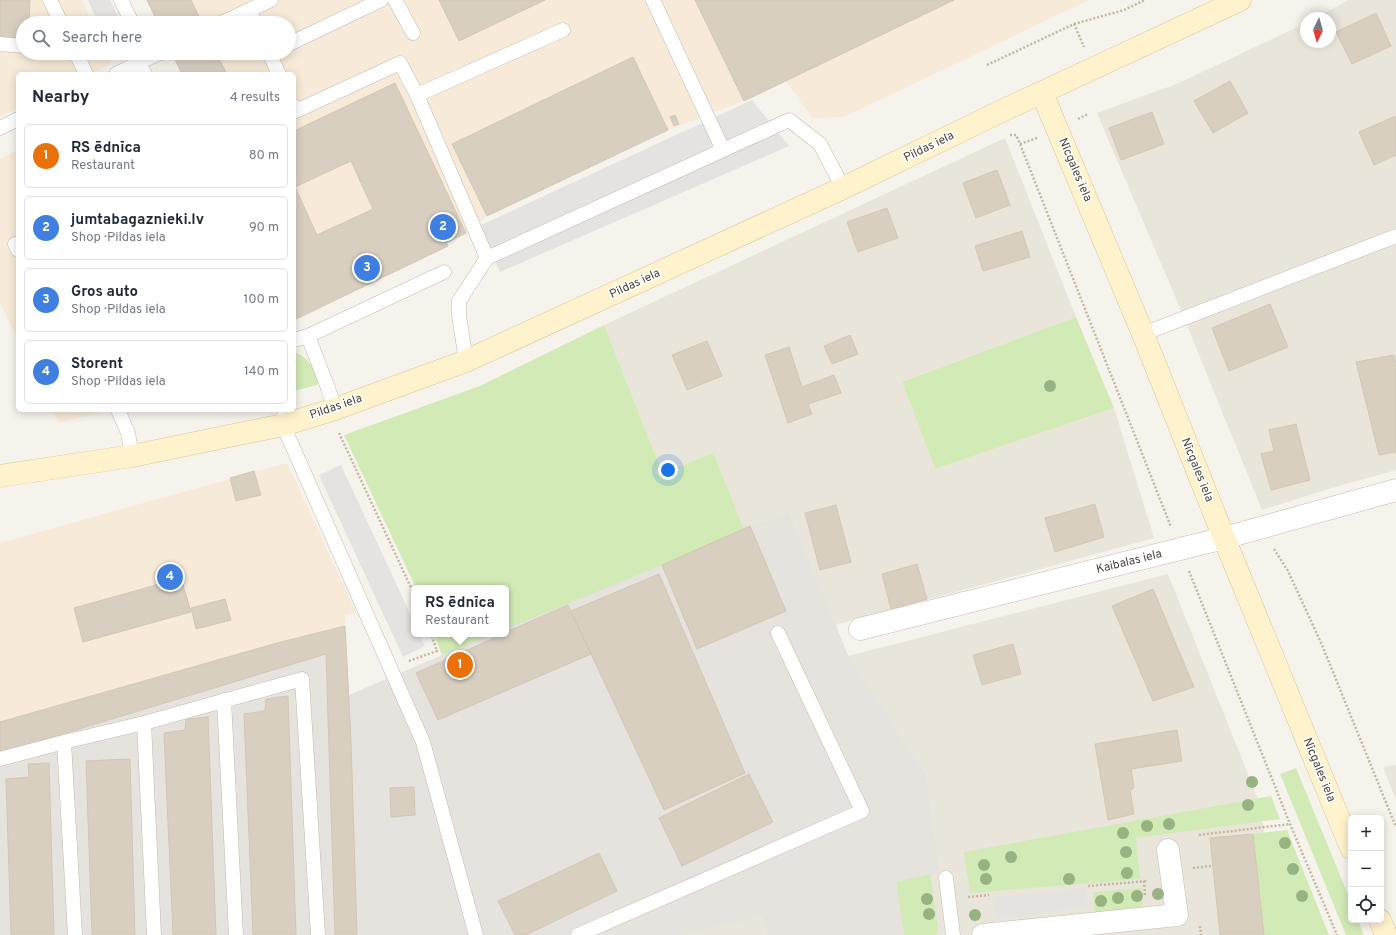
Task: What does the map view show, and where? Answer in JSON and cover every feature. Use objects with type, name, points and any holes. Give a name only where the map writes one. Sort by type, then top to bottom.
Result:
[{"type":"street","name":"Pildas iela","points":[[0,476],[132,456],[284,417],[335,409],[466,361],[843,188],[1240,0]]},
{"type":"street","name":"Nīcgales iela","points":[[1042,93],[1143,334],[1224,538],[1348,841]]},
{"type":"street","name":"Kaibalas iela","points":[[860,629],[1224,538],[1396,490]]},
{"type":"street","points":[[983,935],[1177,915],[1168,850]]},
{"type":"street","points":[[1381,923],[1386,935]]},
{"type":"lane","points":[[50,0],[58,16]]},
{"type":"lane","points":[[121,0],[129,16]]},
{"type":"lane","points":[[296,41],[381,0]]},
{"type":"lane","points":[[395,0],[413,33]]},
{"type":"lane","points":[[653,0],[723,150]]},
{"type":"lane","points":[[253,16],[264,2]]},
{"type":"lane","points":[[417,94],[563,30]]},
{"type":"lane","points":[[0,44],[16,45]]},
{"type":"lane","points":[[79,60],[85,72]]},
{"type":"lane","points":[[120,72],[147,60]]},
{"type":"lane","points":[[272,60],[278,72]]},
{"type":"lane","points":[[296,111],[400,63],[417,94],[487,258]]},
{"type":"lane","points":[[466,361],[459,315],[459,301],[487,258],[788,120],[820,144],[843,188]]},
{"type":"lane","points":[[0,128],[16,121]]},
{"type":"lane","points":[[1143,334],[1396,236]]},
{"type":"lane","points":[[296,339],[308,336],[444,272]]},
{"type":"lane","points":[[308,336],[335,409]]},
{"type":"lane","points":[[119,412],[128,433],[132,456]]},
{"type":"lane","points":[[284,417],[423,742],[476,935]]},
{"type":"lane","points":[[578,935],[862,811],[778,633]]},
{"type":"lane","points":[[0,759],[144,723],[302,679],[318,935]]},
{"type":"lane","points":[[224,700],[236,935]]},
{"type":"lane","points":[[144,723],[154,935]]},
{"type":"lane","points":[[64,742],[75,935]]},
{"type":"lane","points":[[946,878],[953,935]]},
{"type":"path","points":[[987,65],[1074,24],[1124,10],[1145,0]]},
{"type":"path","points":[[1074,24],[1094,69]]},
{"type":"path","points":[[1020,144],[1290,824],[1337,935]]},
{"type":"path","points":[[338,430],[411,588]]},
{"type":"path","points":[[1260,528],[1288,571],[1322,646],[1396,827]]},
{"type":"path","points":[[390,667],[437,651],[432,637]]},
{"type":"path","points":[[1199,835],[1290,824]]},
{"type":"path","points":[[1193,868],[1212,866]]},
{"type":"path","points":[[1088,886],[1172,879]]},
{"type":"path","points":[[967,897],[989,895]]},
{"type":"path","points":[[1200,926],[1201,935]]},
{"type":"shaded area","points":[[0,0],[82,0],[89,16],[16,16],[16,60],[109,60],[111,64],[94,72],[16,72],[16,109],[0,116]]},
{"type":"shaded area","points":[[88,0],[110,0],[118,16],[95,16]]},
{"type":"shaded area","points":[[147,0],[1089,0],[844,117],[812,118],[786,81],[744,101],[668,130],[487,216],[466,233],[446,242],[448,246],[296,319],[296,72],[181,72],[175,60],[296,60],[296,16],[155,16]]},
{"type":"shaded area","points":[[1349,0],[1396,0],[1396,470],[1262,510],[1180,308],[1097,113],[1179,83],[1300,26],[1300,48],[1336,48],[1336,12],[1326,12]]},
{"type":"shaded area","points":[[752,100],[789,146],[500,272],[479,226]]},
{"type":"shaded area","points":[[1005,138],[1076,317],[902,382],[935,469],[1114,408],[1154,538],[835,625],[789,512],[744,529],[713,452],[663,474],[604,325]]},
{"type":"shaded area","points":[[16,151],[16,336],[0,303],[0,159]]},
{"type":"shaded area","points":[[54,412],[102,412],[59,423]]},
{"type":"shaded area","points":[[287,463],[356,612],[345,615],[345,626],[0,722],[0,543]]},
{"type":"shaded area","points":[[341,465],[411,616],[411,637],[420,637],[425,646],[403,657],[319,475]]},
{"type":"shaded area","points":[[789,512],[848,655],[926,774],[940,873],[896,882],[904,935],[767,935],[762,916],[681,935],[0,935],[0,722],[345,626],[349,695],[484,637],[509,637],[509,626]]},
{"type":"shaded area","points":[[1168,574],[1258,799],[1284,935],[904,935],[930,874],[940,873],[926,774],[848,656]]},
{"type":"shaded area","points":[[1396,765],[1396,800],[1383,767]]},
{"type":"shaded area","points":[[1086,888],[1087,907],[996,919],[993,897]]},
{"type":"shaded area","points":[[762,915],[767,935],[681,935]]},
{"type":"green space","points":[[1076,317],[1114,408],[935,469],[902,382]]},
{"type":"green space","points":[[604,325],[663,474],[713,452],[744,529],[662,565],[509,628],[509,585],[415,585],[344,435],[480,386]]},
{"type":"green space","points":[[296,353],[310,363],[319,381],[317,385],[296,390]]},
{"type":"green space","points":[[435,637],[487,637],[442,655]]},
{"type":"green space","points":[[1296,768],[1348,895],[1348,923],[1359,923],[1364,935],[1346,935],[1280,774]]},
{"type":"green space","points":[[1271,796],[1280,819],[1136,838],[1140,879],[970,893],[964,852]]},
{"type":"green space","points":[[1287,830],[1329,935],[1264,935],[1253,834]]},
{"type":"green space","points":[[930,874],[938,928],[936,935],[904,935],[896,882]]},
{"type":"green space","points":[[1141,888],[1143,911],[1095,916],[1093,892]]},
{"type":"building","points":[[0,0],[30,0],[29,16],[16,16],[16,41],[0,40]]},
{"type":"building","points":[[147,0],[191,0],[199,16],[155,16]]},
{"type":"building","points":[[439,0],[545,0],[459,41]]},
{"type":"building","points":[[695,0],[954,0],[744,101]]},
{"type":"building","points":[[1376,13],[1391,46],[1352,64],[1336,32]]},
{"type":"building","points":[[633,57],[668,130],[487,216],[452,144]]},
{"type":"building","points":[[175,60],[220,60],[226,72],[181,72]]},
{"type":"building","points":[[1230,81],[1248,113],[1213,133],[1194,101]]},
{"type":"building","points":[[395,83],[466,233],[446,243],[448,246],[296,319],[296,189],[317,235],[373,209],[351,161],[296,187],[296,130]]},
{"type":"building","points":[[1152,112],[1164,144],[1121,160],[1109,128]]},
{"type":"building","points":[[675,115],[679,124],[674,126],[670,117]]},
{"type":"building","points":[[1396,116],[1396,155],[1374,165],[1359,132]]},
{"type":"building","points":[[997,170],[1010,205],[976,218],[963,183]]},
{"type":"building","points":[[887,208],[898,238],[858,252],[847,222]]},
{"type":"building","points":[[1022,231],[1030,257],[983,271],[975,246]]},
{"type":"building","points":[[1270,304],[1288,347],[1229,371],[1212,328]]},
{"type":"building","points":[[850,335],[858,354],[832,364],[824,346]]},
{"type":"building","points":[[707,341],[722,376],[687,390],[672,355]]},
{"type":"building","points":[[789,347],[802,387],[834,375],[841,393],[808,404],[812,414],[788,423],[765,355]]},
{"type":"building","points":[[1394,355],[1396,365],[1396,452],[1379,455],[1356,362]]},
{"type":"building","points":[[1296,424],[1310,480],[1271,490],[1261,454],[1274,451],[1269,430]]},
{"type":"building","points":[[254,471],[261,495],[236,501],[230,478]]},
{"type":"building","points":[[1095,504],[1104,537],[1055,552],[1045,518]]},
{"type":"building","points":[[836,505],[851,562],[820,570],[805,513]]},
{"type":"building","points":[[750,526],[786,611],[697,649],[662,565]]},
{"type":"building","points":[[917,564],[927,599],[891,609],[882,574]]},
{"type":"building","points":[[659,574],[745,773],[664,810],[571,611]]},
{"type":"building","points":[[181,578],[191,612],[83,642],[74,608]]},
{"type":"building","points":[[1153,589],[1194,687],[1153,701],[1112,606]]},
{"type":"building","points":[[225,599],[231,620],[196,629],[191,608]]},
{"type":"building","points":[[568,605],[591,654],[438,720],[416,673],[496,637],[509,637],[509,631]]},
{"type":"building","points":[[345,626],[351,741],[357,935],[335,935],[326,654],[0,753],[0,722],[277,643]]},
{"type":"building","points":[[1013,644],[1021,674],[982,685],[973,655]]},
{"type":"building","points":[[288,696],[296,935],[253,935],[244,714],[265,711],[266,699]]},
{"type":"building","points":[[208,716],[216,935],[173,935],[164,733],[185,730],[186,719]]},
{"type":"building","points":[[1177,730],[1182,761],[1131,769],[1134,788],[1130,790],[1134,814],[1108,820],[1095,744]]},
{"type":"building","points":[[130,759],[135,935],[92,935],[86,761]]},
{"type":"building","points":[[49,763],[54,935],[11,935],[6,779],[29,777],[28,764]]},
{"type":"building","points":[[749,774],[773,822],[682,866],[659,818]]},
{"type":"building","points":[[414,787],[415,815],[391,817],[390,788]]},
{"type":"building","points":[[1253,834],[1264,935],[1220,935],[1210,838]]},
{"type":"building","points":[[599,853],[617,891],[526,935],[515,935],[498,901]]},
{"type":"place","name":"jumtabagaznieki.lv","points":[[443,227]]},
{"type":"place","name":"Gros auto","points":[[367,268]]},
{"type":"place","name":"Storent","points":[[170,577]]},
{"type":"place","name":"RS ēdnīca","points":[[460,665]]}]
